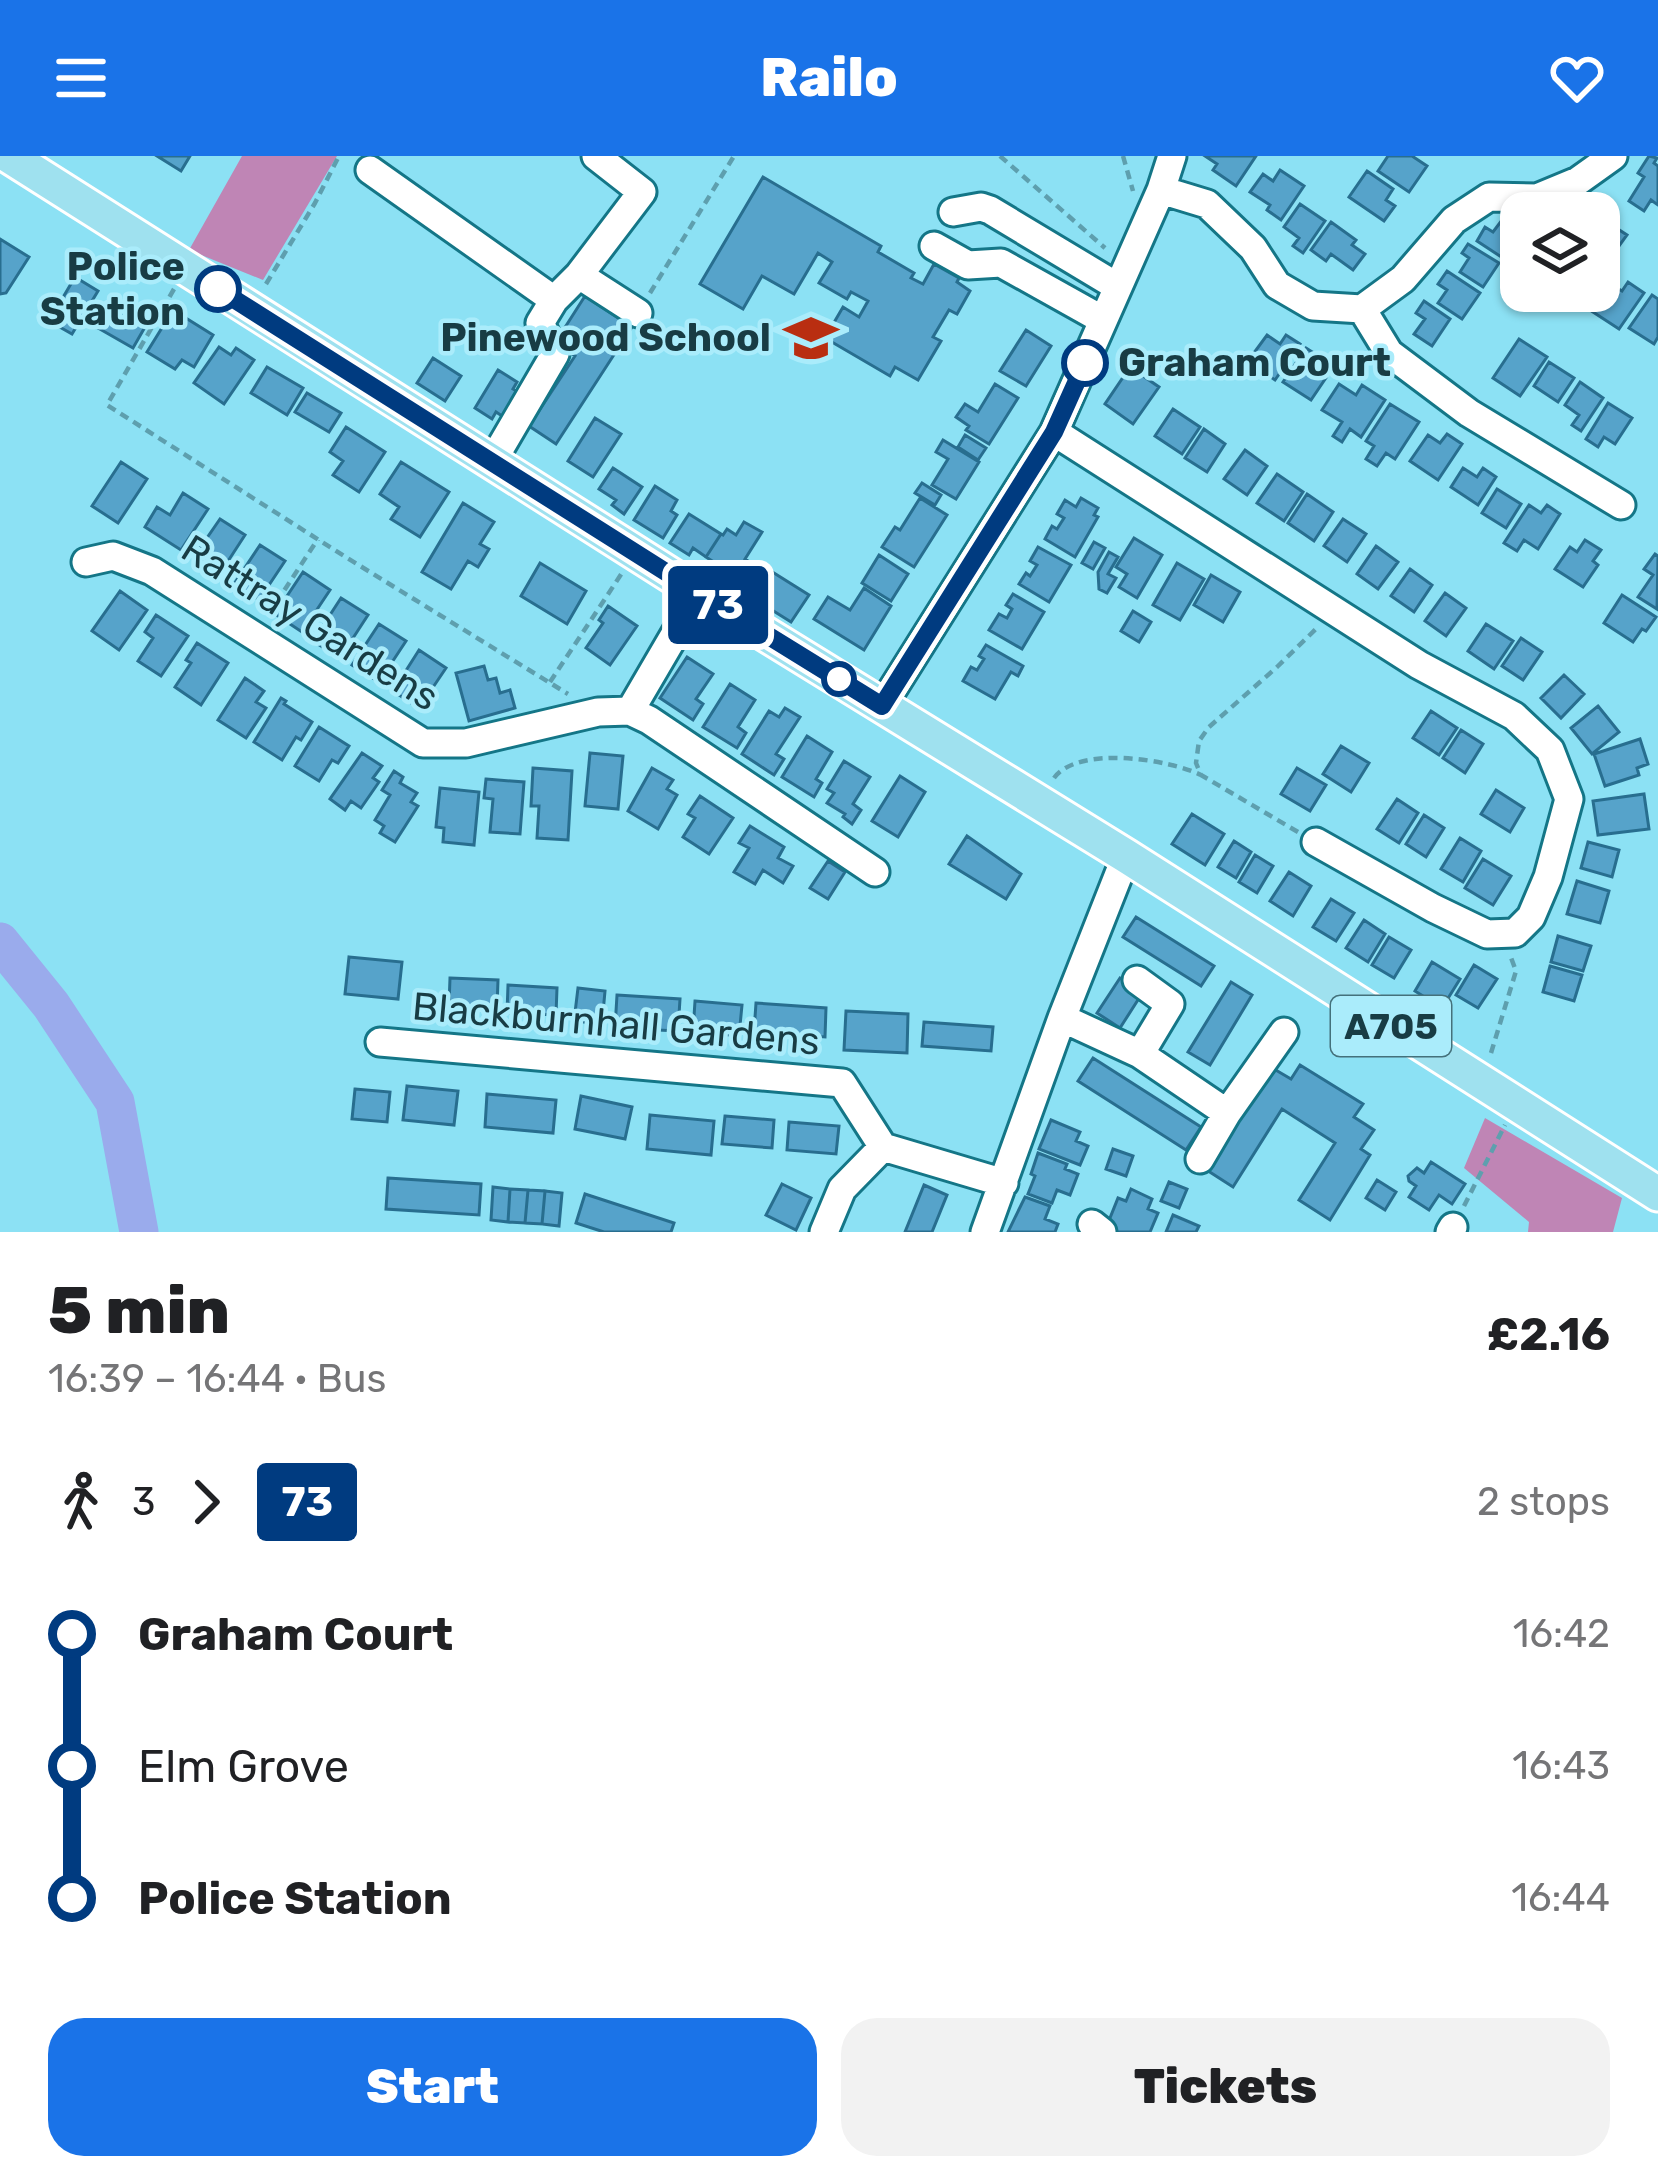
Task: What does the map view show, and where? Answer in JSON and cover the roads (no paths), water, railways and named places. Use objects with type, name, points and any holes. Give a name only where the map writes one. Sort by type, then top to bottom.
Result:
[{"type":"main road","name":"A705","points":[[10,156],[1658,1194]]},
{"type":"street","points":[[492,462],[555,354],[540,322],[642,192],[596,156]]},
{"type":"street","points":[[882,706],[1054,432],[1162,190],[1172,156]]},
{"type":"street","points":[[1162,190],[1207,205],[1253,248],[1276,285],[1312,306],[1362,309],[1402,279],[1454,220],[1489,197],[1537,198],[1571,168],[1613,156]]},
{"type":"street","points":[[370,170],[554,300]]},
{"type":"street","points":[[953,212],[990,210],[1123,277]]},
{"type":"street","points":[[934,246],[968,265],[1001,262],[1103,320]]},
{"type":"street","points":[[579,275],[638,313]]},
{"type":"street","points":[[1362,309],[1389,353],[1469,413],[1621,505]]},
{"type":"street","points":[[1054,432],[1420,665],[1514,716],[1550,750],[1570,799],[1549,878],[1531,916],[1515,933],[1486,934],[1316,842]]},
{"type":"street","name":"Rattray Gardens","points":[[86,562],[113,556],[152,571],[423,743],[466,743],[598,712],[629,711]]},
{"type":"street","points":[[699,593],[629,711],[875,872]]},
{"type":"street","points":[[985,1232],[1126,856]]},
{"type":"street","points":[[1136,980],[1170,1004],[1140,1054]]},
{"type":"street","points":[[1062,1018],[1140,1054],[1226,1113]]},
{"type":"street","points":[[1200,1159],[1226,1113],[1284,1032]]},
{"type":"street","name":"Blackburnhall Gardens","points":[[380,1042],[842,1083],[883,1148]]},
{"type":"street","points":[[824,1232],[842,1189],[883,1148],[1004,1183]]},
{"type":"waterway","points":[[0,942],[51,1005],[115,1102],[139,1232]]},
{"type":"place","name":"Police Station","points":[[218,289]]},
{"type":"place","name":"Pinewood School","points":[[811,338]]},
{"type":"place","name":"Graham Court","points":[[1085,363]]}]
